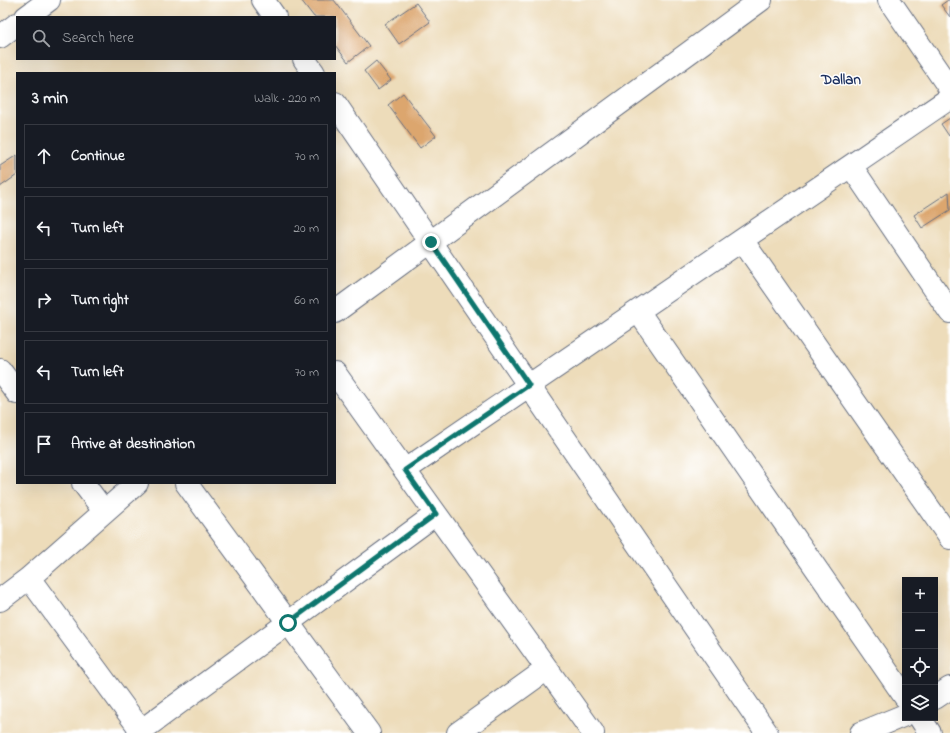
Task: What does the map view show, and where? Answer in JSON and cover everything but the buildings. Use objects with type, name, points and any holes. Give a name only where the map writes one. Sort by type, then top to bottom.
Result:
[{"type":"street","points":[[27,16],[49,0]]},
{"type":"street","points":[[263,0],[274,16]]},
{"type":"street","points":[[336,311],[761,0]]},
{"type":"street","points":[[889,0],[950,89]]},
{"type":"street","points":[[0,37],[16,25]]},
{"type":"street","points":[[305,60],[313,72]]},
{"type":"street","points":[[405,470],[950,98]]},
{"type":"street","points":[[336,104],[767,733]]},
{"type":"street","points":[[850,166],[950,312]]},
{"type":"street","points":[[742,240],[950,538]]},
{"type":"street","points":[[638,311],[902,693]]},
{"type":"street","points":[[0,370],[16,392]]},
{"type":"street","points":[[336,374],[593,733]]},
{"type":"street","points":[[84,484],[104,512]]},
{"type":"street","points":[[0,600],[29,578],[136,484]]},
{"type":"street","points":[[187,484],[369,733]]},
{"type":"street","points":[[29,578],[141,732],[436,514]]},
{"type":"street","points":[[458,733],[547,669]]},
{"type":"street","points":[[938,696],[950,688]]},
{"type":"street","points":[[861,733],[902,716]]},
{"type":"street","points":[[922,721],[930,733]]},
{"type":"district","name":"Dallan","points":[[841,80]]},
{"type":"route","points":[[288,623],[436,514],[405,470],[529,385],[431,242]]}]
